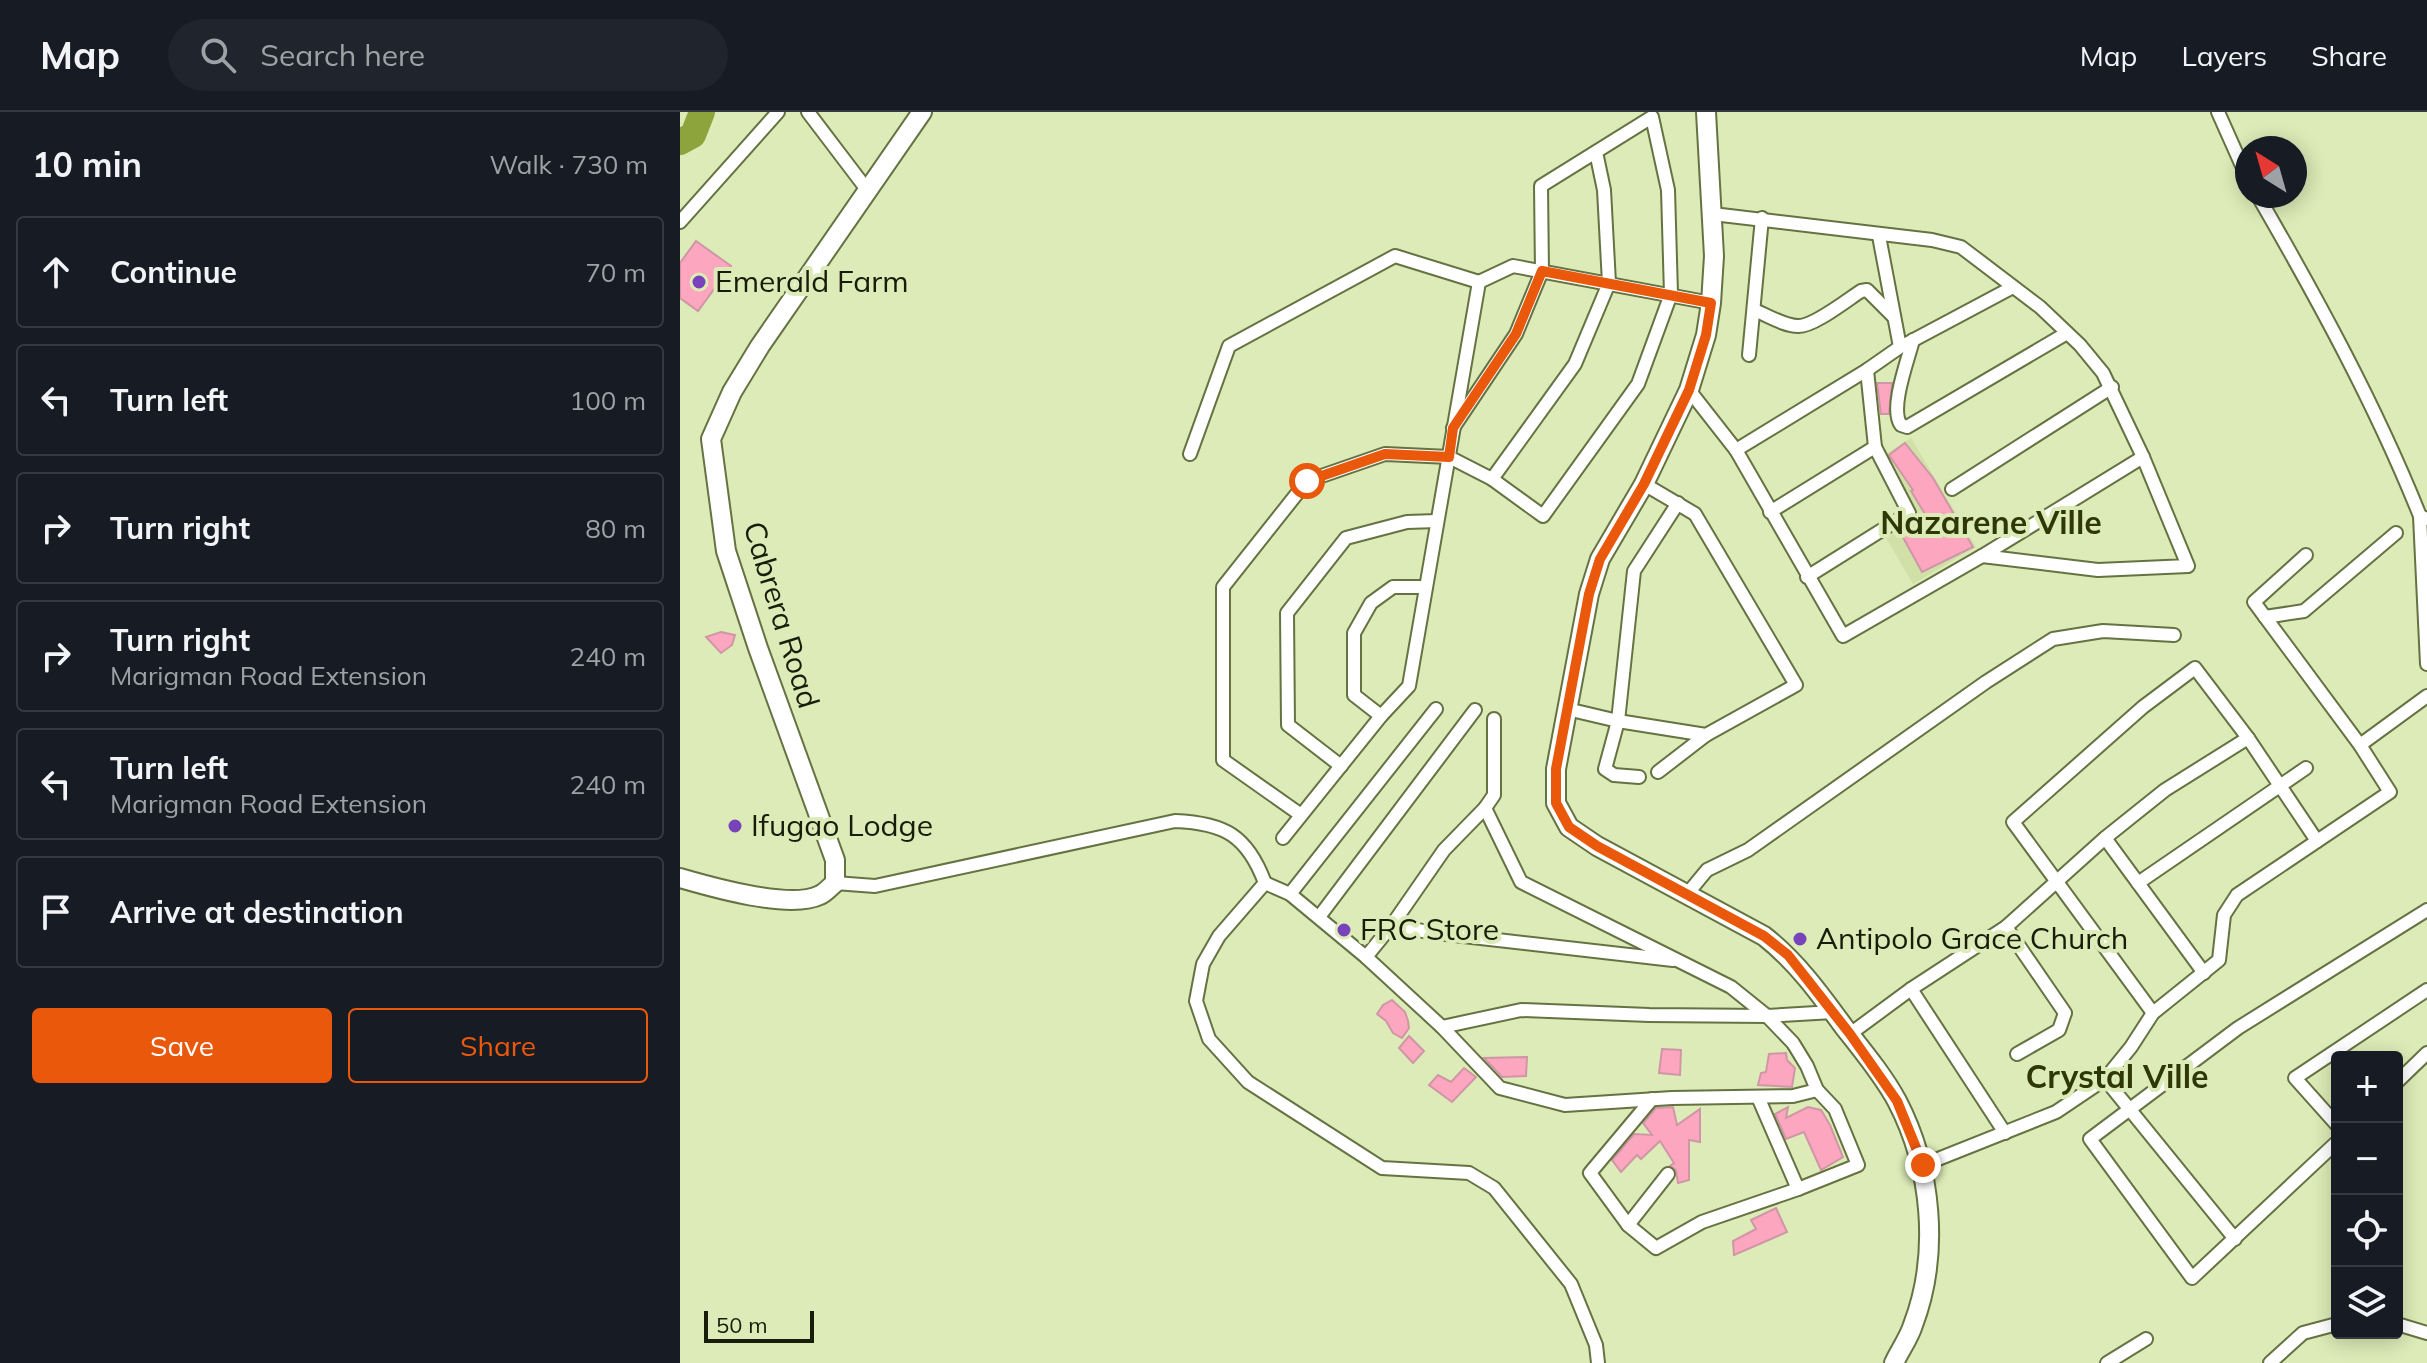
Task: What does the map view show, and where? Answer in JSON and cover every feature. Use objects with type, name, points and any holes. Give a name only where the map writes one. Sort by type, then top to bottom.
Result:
[{"type":"street","points":[[680,222],[778,112]]},
{"type":"street","points":[[808,112],[868,191]]},
{"type":"street","name":"Cabrera Road","points":[[835,883],[835,860],[726,551],[711,439],[732,392],[922,112]]},
{"type":"street","points":[[1706,112],[1713,214],[1711,303],[1706,335],[1689,390],[1644,484],[1600,559],[1589,594],[1556,769],[1556,803],[1569,827],[1597,846],[1764,936],[1788,955],[1850,1034],[1897,1101],[1923,1165],[1930,1241],[1925,1286],[1913,1327],[1894,1363]]},
{"type":"street","points":[[2218,112],[2235,150]]},
{"type":"street","points":[[1301,815],[1223,760],[1223,587],[1307,481],[1385,454],[1449,457],[1492,479],[1543,516],[1638,384],[1671,294],[1668,190],[1652,117],[1541,186],[1542,271],[1516,334],[1453,428]]},
{"type":"street","points":[[1492,479],[1575,364],[1609,283],[1604,190],[1596,152]]},
{"type":"street","points":[[2265,208],[2352,365],[2423,518],[2427,664]]},
{"type":"street","points":[[1713,214],[1932,240],[1961,247],[2067,333],[2103,373],[2143,457],[2188,566],[2098,570],[1982,556]]},
{"type":"street","points":[[1749,355],[1762,218]]},
{"type":"street","points":[[1879,236],[1900,347]]},
{"type":"street","points":[[1190,454],[1229,346],[1395,256],[1479,282],[1513,266],[1711,303]]},
{"type":"street","points":[[1283,838],[1381,716],[1409,686],[1479,282]]},
{"type":"street","points":[[1736,450],[1900,347],[2013,287]]},
{"type":"street","points":[[1754,310],[1801,326],[1867,290],[1895,318]]},
{"type":"street","points":[[1913,340],[1896,415],[1901,425],[1907,427],[2067,333]]},
{"type":"street","points":[[1807,577],[1909,513],[1875,447],[1867,370]]},
{"type":"street","points":[[1952,489],[2112,387]]},
{"type":"street","points":[[1689,390],[1736,450],[1843,636],[1982,556],[2143,457]]},
{"type":"street","points":[[1770,512],[1875,447]]},
{"type":"street","points":[[1644,484],[1695,514],[1796,685],[1706,735],[1658,772]]},
{"type":"street","points":[[1639,777],[1614,775],[1605,769],[1618,721],[1634,571],[1678,503]]},
{"type":"street","points":[[1341,766],[1288,725],[1287,613],[1346,538],[1407,522],[1437,521]]},
{"type":"street","points":[[2265,617],[2304,611],[2396,533]]},
{"type":"street","points":[[1923,1165],[2056,1112],[2105,1079],[2153,1013],[2219,960],[2224,915],[2237,895],[2390,792],[2360,745],[2254,602],[2306,555]]},
{"type":"street","points":[[1381,716],[1354,695],[1354,633],[1371,603],[1393,587],[1426,587]]},
{"type":"street","points":[[1688,893],[1707,870],[1748,850],[1986,682],[2053,639],[2103,631],[2174,635]]},
{"type":"street","points":[[2153,1013],[2013,822],[2143,707],[2195,668],[2248,738],[2317,841]]},
{"type":"street","points":[[2360,745],[2427,696]]},
{"type":"street","points":[[1290,894],[1436,709]]},
{"type":"street","points":[[1567,709],[1618,721],[1706,735]]},
{"type":"street","points":[[1319,917],[1475,710]]},
{"type":"street","points":[[1366,957],[1444,850],[1494,795],[1494,719]]},
{"type":"street","points":[[1850,1034],[1911,989],[2006,927],[2059,883],[2105,838],[2165,790],[2248,738]]},
{"type":"street","points":[[2138,883],[2306,768]]},
{"type":"street","points":[[1485,808],[1521,882],[1731,987],[1767,1016],[1793,1043],[1817,1090],[1835,1109],[1858,1165],[1702,1222],[1656,1248],[1628,1225],[1590,1173],[1652,1099]]},
{"type":"street","points":[[680,878],[736,894],[788,899],[818,896],[835,883],[875,886],[1175,821],[1198,822],[1224,829],[1242,840],[1257,862],[1265,883],[1290,894],[1366,957],[1442,1027],[1500,1088],[1565,1105],[1652,1099],[1793,1096],[1817,1090]]},
{"type":"street","points":[[2105,838],[2204,973]]},
{"type":"street","points":[[1265,883],[1219,936],[1203,964],[1196,1001],[1209,1039],[1248,1082],[1382,1168],[1469,1173],[1494,1188],[1571,1284],[1596,1345],[1598,1363]]},
{"type":"street","points":[[2331,1148],[2192,1278],[2090,1139],[2238,1028],[2427,910]]},
{"type":"street","points":[[1392,925],[1428,932],[1685,962]]},
{"type":"street","points":[[2006,927],[2065,1013],[2059,1030],[2017,1054]]},
{"type":"street","points":[[1911,989],[2005,1133]]},
{"type":"street","points":[[2335,1123],[2295,1078],[2427,990]]},
{"type":"street","points":[[1442,1027],[1521,1010],[1767,1016],[1833,1012]]},
{"type":"street","points":[[2403,1076],[2427,1053]]},
{"type":"street","points":[[2105,1079],[2235,1239]]},
{"type":"street","points":[[1758,1097],[1798,1189]]},
{"type":"street","points":[[1628,1225],[1668,1174]]},
{"type":"street","points":[[2270,1363],[2303,1333],[2331,1326]]},
{"type":"street","points":[[2403,1326],[2427,1333]]},
{"type":"street","points":[[2107,1363],[2146,1339]]},
{"type":"shaded area","points":[[1911,438],[1976,547],[1913,584],[1884,534],[1917,514],[1882,456]]},
{"type":"building","name":"Emerald Farm","points":[[696,241],[731,266],[698,311],[680,298],[680,263]]},
{"type":"building","points":[[1877,383],[1892,383],[1889,414],[1881,414]]},
{"type":"building","points":[[1905,443],[1933,478],[1973,547],[1922,572],[1899,530],[1925,514],[1889,455]]},
{"type":"building","points":[[721,632],[735,635],[732,645],[721,653],[706,637]]},
{"type":"building","points":[[1392,1000],[1405,1012],[1408,1021],[1409,1028],[1402,1038],[1393,1033],[1377,1014],[1383,1005]]},
{"type":"building","points":[[1409,1036],[1424,1051],[1413,1063],[1399,1048]]},
{"type":"building","points":[[1662,1049],[1681,1050],[1680,1075],[1659,1073]]},
{"type":"building","points":[[1786,1053],[1787,1060],[1795,1068],[1792,1087],[1758,1085],[1761,1073],[1766,1072],[1769,1054]]},
{"type":"building","points":[[1527,1057],[1526,1076],[1502,1077],[1484,1058]]},
{"type":"building","points":[[1464,1068],[1476,1077],[1452,1102],[1429,1085],[1438,1075],[1451,1082]]},
{"type":"building","points":[[1673,1107],[1677,1125],[1700,1109],[1700,1142],[1689,1140],[1689,1180],[1678,1183],[1676,1170],[1670,1166],[1674,1163],[1660,1141],[1641,1159],[1637,1155],[1621,1172],[1612,1160],[1634,1134],[1652,1135],[1643,1123],[1656,1108]]},
{"type":"building","points":[[1788,1107],[1786,1118],[1808,1107],[1821,1110],[1843,1157],[1821,1170],[1804,1132],[1786,1139],[1775,1114]]},
{"type":"building","points":[[1776,1208],[1787,1232],[1734,1255],[1733,1241],[1756,1229],[1751,1220]]},
{"type":"waterway","points":[[680,142],[693,135],[702,112]]},
{"type":"place","name":"Emerald Farm","points":[[699,282]]},
{"type":"place","name":"Ifugao Lodge","points":[[735,826]]},
{"type":"place","name":"FRC Store","points":[[1344,930]]},
{"type":"place","name":"Antipolo Grace Church","points":[[1800,939]]},
{"type":"district","name":"Nazarene Ville","points":[[1991,523]]},
{"type":"district","name":"Crystal Ville","points":[[2117,1077]]},
{"type":"route","points":[[1307,481],[1385,454],[1449,457],[1453,428],[1516,334],[1542,271],[1711,303],[1706,335],[1689,390],[1644,484],[1608,542],[1589,594],[1556,769],[1556,803],[1569,827],[1597,846],[1764,936],[1788,955],[1850,1034],[1897,1101],[1923,1165]]}]
